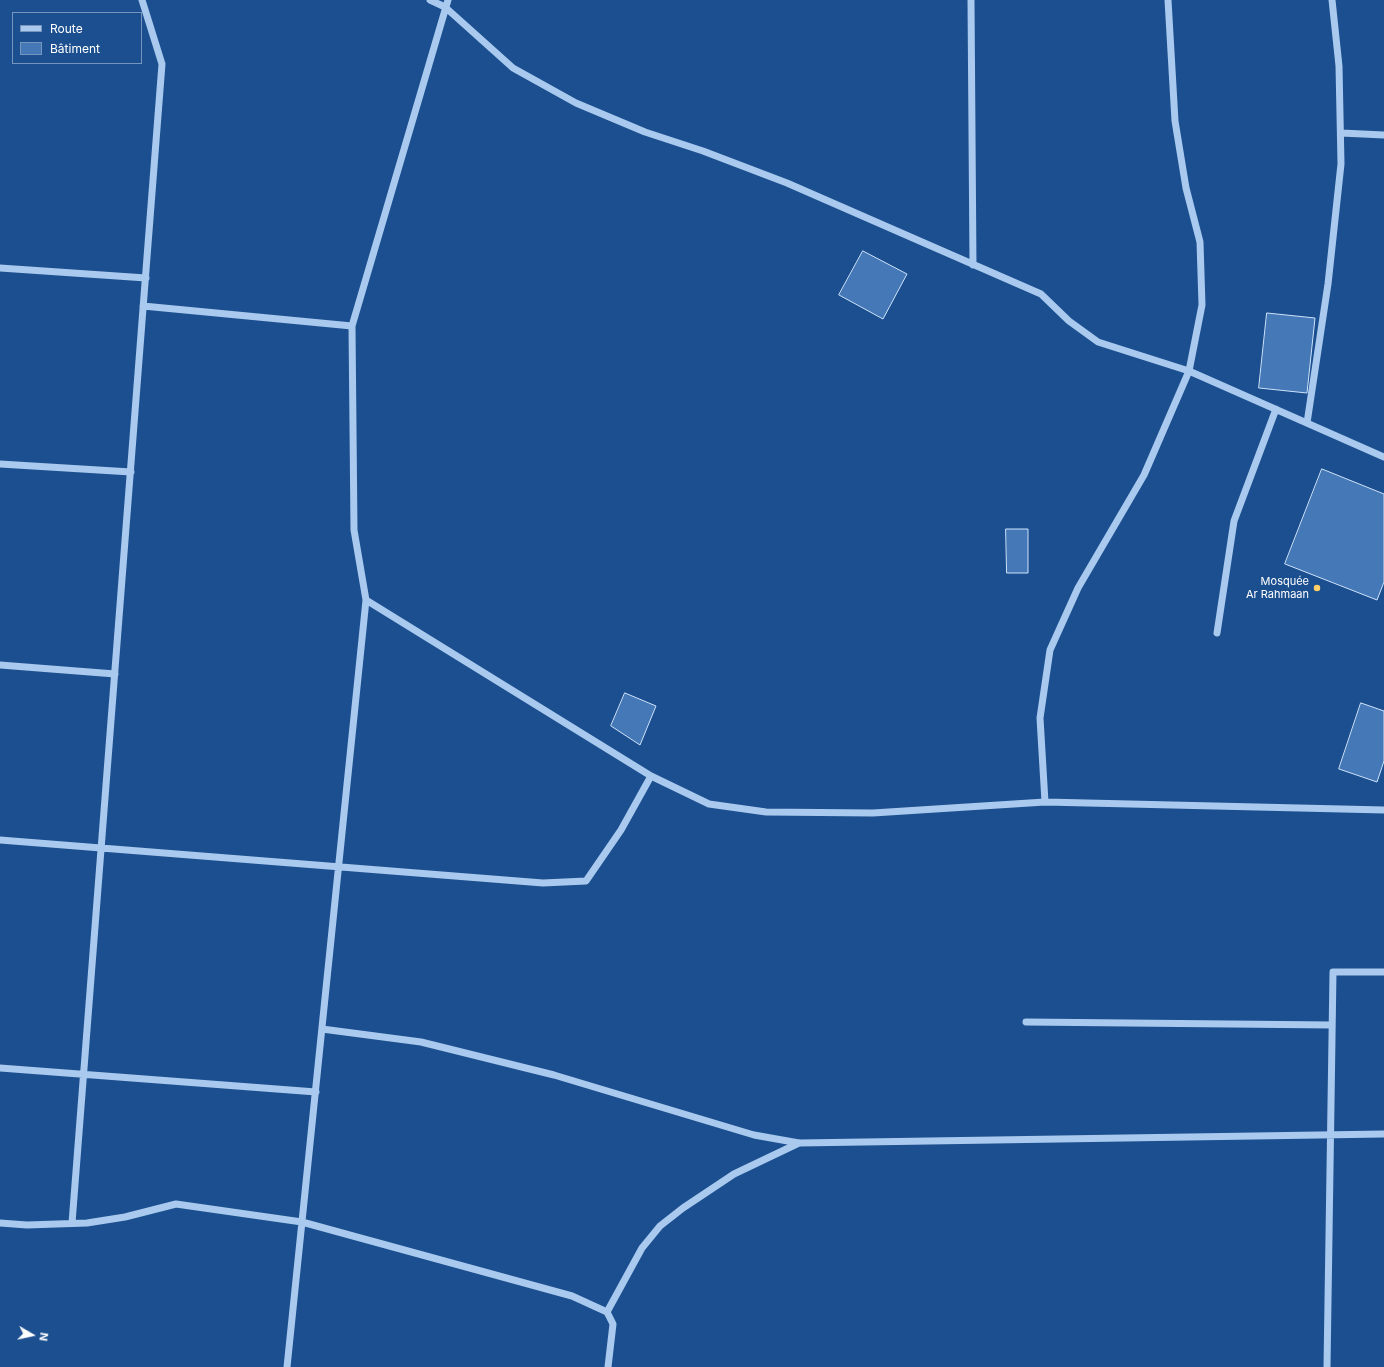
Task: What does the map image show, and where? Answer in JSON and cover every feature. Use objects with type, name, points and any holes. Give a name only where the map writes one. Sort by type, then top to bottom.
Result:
[{"type":"street","points":[[72,1223],[162,64],[142,0]]},
{"type":"street","points":[[430,0],[447,3],[513,68],[576,102],[645,132],[703,151],[787,183],[1040,294],[1069,321],[1098,342],[1189,371],[1384,457]]},
{"type":"street","points":[[971,0],[973,265]]},
{"type":"street","points":[[1045,802],[1040,718],[1050,650],[1078,588],[1144,475],[1189,371],[1202,305],[1200,242],[1186,188],[1175,121],[1168,0]]},
{"type":"street","points":[[1307,423],[1328,284],[1341,164],[1339,66],[1332,0]]},
{"type":"street","points":[[287,1367],[366,600],[354,530],[352,326],[447,3]]},
{"type":"street","points":[[1340,133],[1384,135]]},
{"type":"street","points":[[0,268],[146,278]]},
{"type":"street","points":[[143,306],[352,326]]},
{"type":"street","points":[[1217,633],[1234,521],[1276,409]]},
{"type":"street","points":[[0,464],[130,472]]},
{"type":"street","points":[[366,600],[651,776],[708,804],[766,812],[873,813],[1045,802],[1384,810]]},
{"type":"street","points":[[0,665],[115,674]]},
{"type":"street","points":[[0,840],[543,883],[586,881],[621,830],[651,776]]},
{"type":"street","points":[[1327,1367],[1333,972],[1384,972]]},
{"type":"street","points":[[1026,1022],[1332,1025]]},
{"type":"street","points":[[322,1029],[421,1042],[554,1075],[754,1135],[799,1143],[1384,1134]]},
{"type":"street","points":[[0,1068],[316,1092]]},
{"type":"street","points":[[607,1312],[642,1248],[660,1226],[683,1208],[734,1174],[799,1143]]},
{"type":"street","points":[[0,1223],[27,1225],[72,1223],[125,1217],[176,1204],[302,1222],[572,1296],[607,1312],[613,1324],[608,1367]]},
{"type":"building","points":[[863,251],[907,274],[883,319],[839,295]]},
{"type":"building","points":[[1267,313],[1315,318],[1307,393],[1259,388]]},
{"type":"building","points":[[1322,469],[1384,494],[1384,582],[1377,600],[1285,564]]},
{"type":"building","points":[[1006,529],[1028,529],[1028,573],[1007,573]]},
{"type":"building","points":[[625,693],[656,706],[640,745],[611,726]]},
{"type":"building","points":[[1361,703],[1384,711],[1384,761],[1377,782],[1339,769]]},
{"type":"place","name":"Mosquée Ar Rahmaan","points":[[1317,588]]}]
